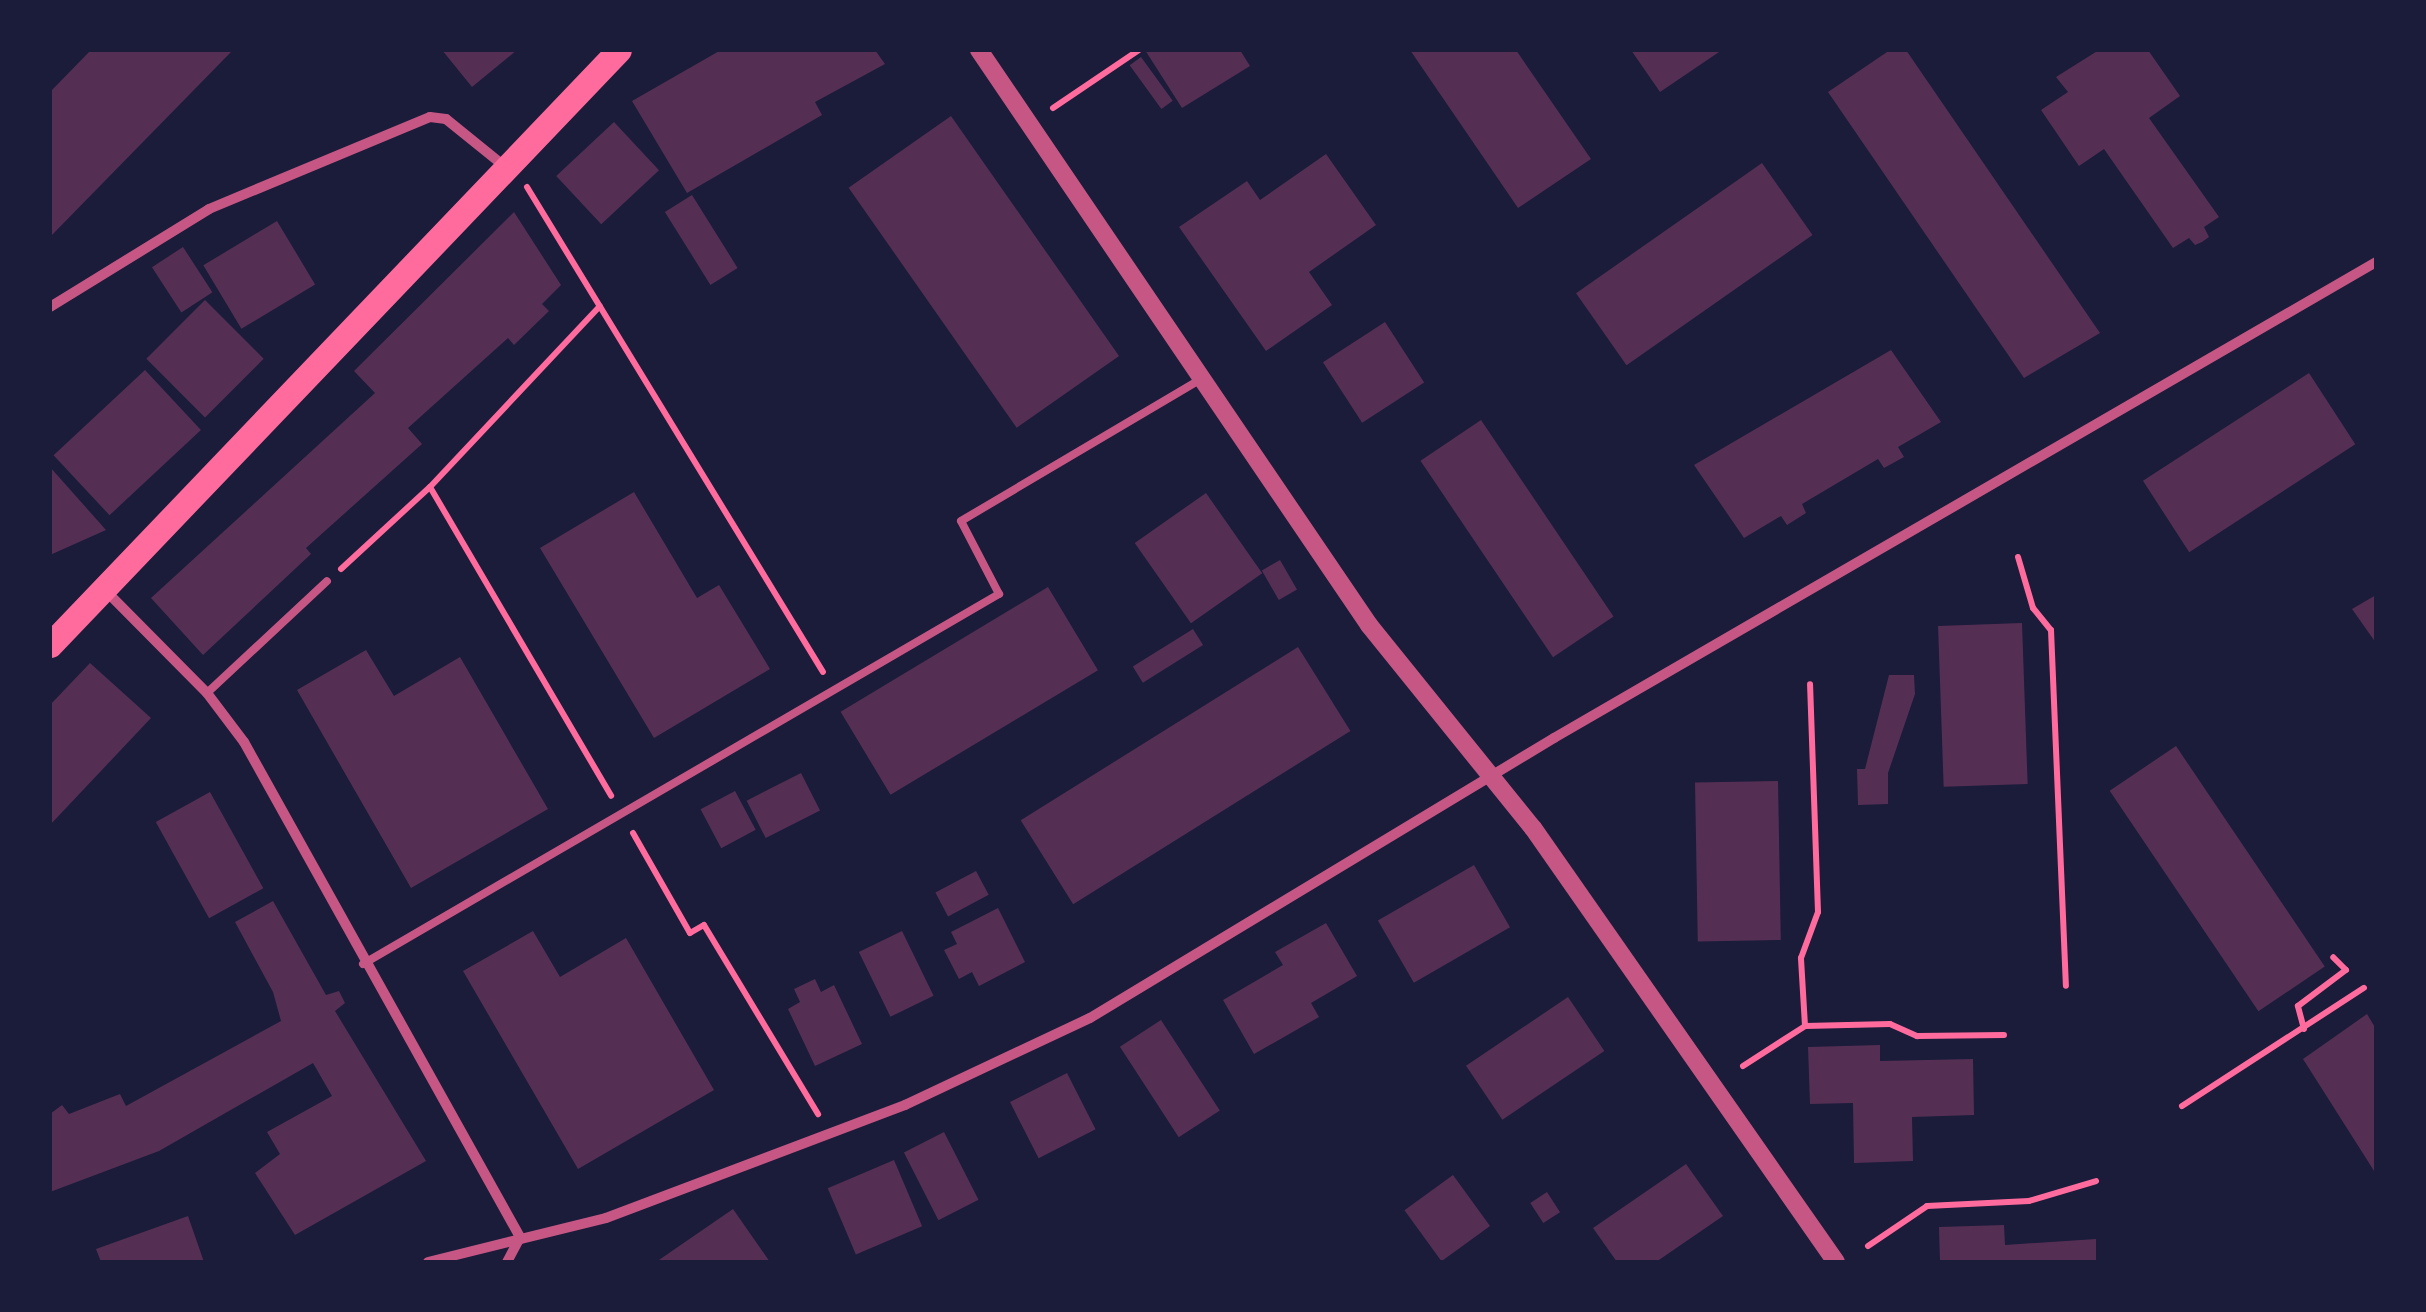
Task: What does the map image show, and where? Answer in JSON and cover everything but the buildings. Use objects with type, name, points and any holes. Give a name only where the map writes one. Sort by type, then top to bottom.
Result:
[{"type":"main road","points":[[50,645],[619,50]]},
{"type":"street","points":[[979,50],[1370,625],[1493,776],[1836,1262]]},
{"type":"street","points":[[50,307],[209,209],[430,116],[446,119],[504,166]]},
{"type":"street","points":[[428,1262],[606,1218],[855,1126],[1125,1000],[1493,776],[2376,262]]},
{"type":"street","points":[[104,589],[207,693],[244,742],[363,964],[520,1237]]},
{"type":"street","points":[[507,1262],[508,1250],[520,1237]]},
{"type":"lane","points":[[363,964],[999,594],[960,522],[1202,378]]},
{"type":"lane","points":[[207,693],[327,581]]},
{"type":"path","points":[[1030,123],[1138,50]]},
{"type":"path","points":[[527,186],[834,690]]},
{"type":"path","points":[[327,581],[430,486],[600,306]]},
{"type":"path","points":[[2018,557],[2033,608],[2051,630],[2066,986]]},
{"type":"path","points":[[1804,1026],[1801,958],[1818,912],[1810,684]]},
{"type":"path","points":[[2304,1029],[2298,1006],[2346,970],[2333,957]]},
{"type":"path","points":[[2182,1106],[2280,1038],[2304,1029],[2364,988]]},
{"type":"path","points":[[1743,1066],[1804,1026],[1890,1024],[1917,1036],[2004,1035]]},
{"type":"path","points":[[1868,1246],[1927,1206],[2029,1201],[2096,1181]]}]
